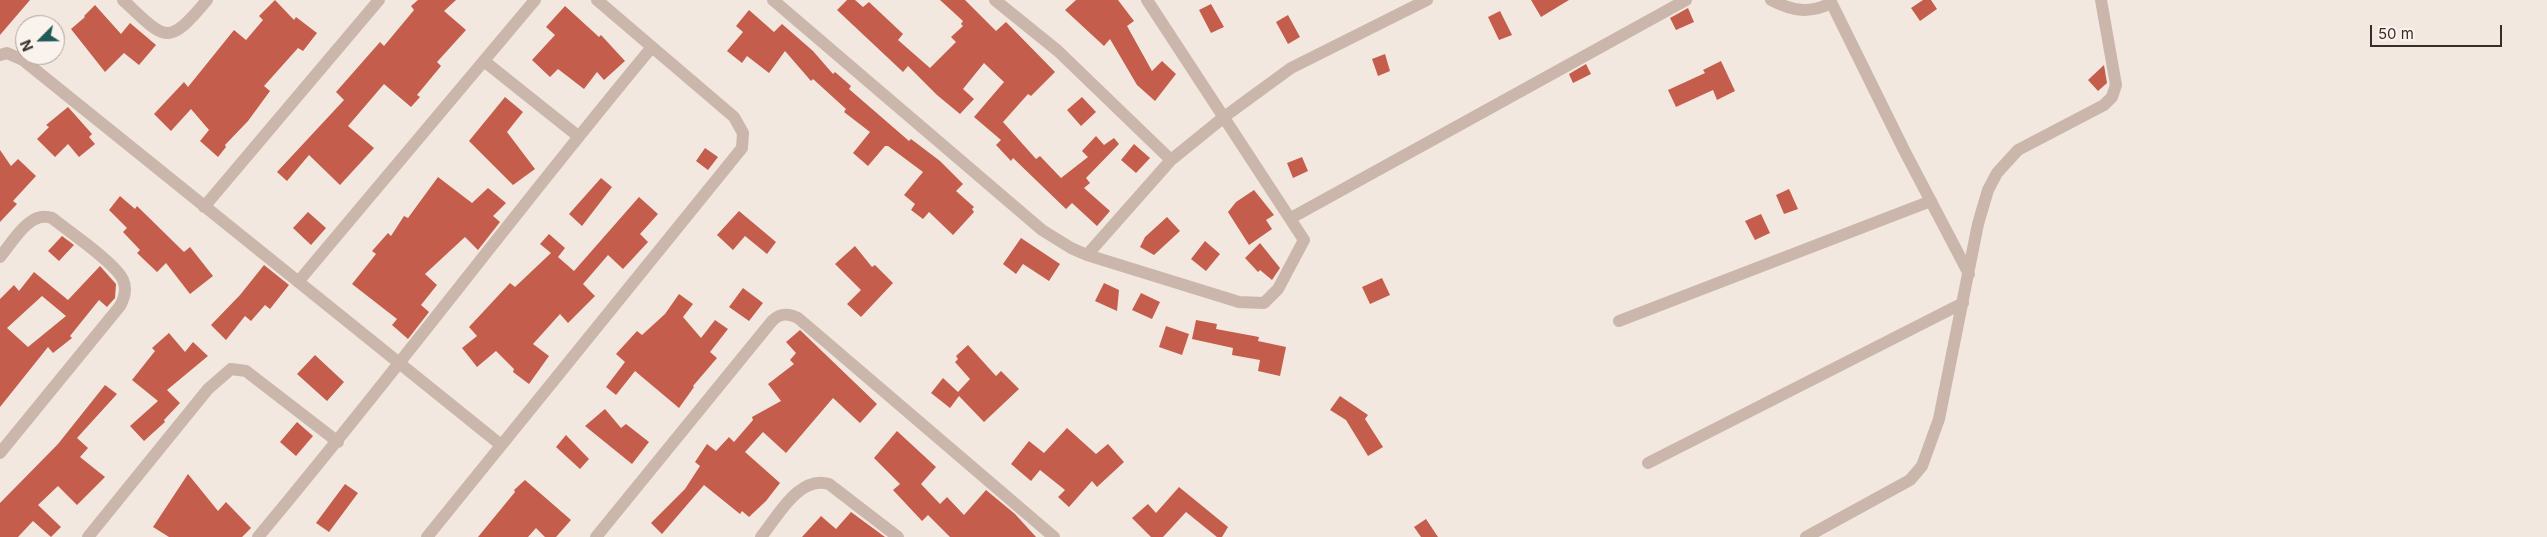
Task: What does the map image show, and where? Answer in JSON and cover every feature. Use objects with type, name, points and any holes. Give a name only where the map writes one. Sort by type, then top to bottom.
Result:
[{"type":"street","points":[[123,0],[146,21],[162,33],[168,34],[185,27],[207,0]]},
{"type":"street","points":[[204,208],[379,0]]},
{"type":"street","points":[[298,282],[535,0]]},
{"type":"street","points":[[427,537],[742,148],[743,133],[734,117],[596,0]]},
{"type":"street","points":[[773,0],[1042,230],[1071,248],[1087,254],[1239,302],[1258,304],[1274,294],[1304,240],[1147,0]]},
{"type":"street","points":[[995,0],[1058,51],[1172,160]]},
{"type":"street","points":[[1087,254],[1172,160],[1224,117],[1308,58],[1427,0]]},
{"type":"street","points":[[1291,218],[1686,0]]},
{"type":"street","points":[[1771,0],[1800,11],[1816,10],[1830,1],[1970,274]]},
{"type":"street","points":[[1806,537],[1910,480],[1922,466],[1940,418],[1984,203],[1996,173],[2006,160],[2018,150],[2097,109],[2112,97],[2116,85],[2101,0]]},
{"type":"street","points":[[258,537],[400,365],[578,136],[652,47]]},
{"type":"street","points":[[0,55],[7,53],[23,60],[204,208],[501,445]]},
{"type":"street","points":[[484,62],[578,136]]},
{"type":"street","points":[[1619,321],[1931,201]]},
{"type":"street","points":[[0,257],[31,220],[45,216],[52,218],[117,271],[125,286],[125,297],[120,306],[0,453]]},
{"type":"street","points":[[1648,462],[1964,303]]},
{"type":"street","points":[[596,537],[772,322],[778,316],[785,314],[798,318],[1054,537]]},
{"type":"street","points":[[88,537],[208,389],[231,369],[246,370],[338,442]]},
{"type":"street","points":[[761,537],[800,490],[816,481],[821,481],[829,484],[898,537]]},
{"type":"building","points":[[0,0],[30,0],[17,15],[15,15],[0,35]]},
{"type":"building","points":[[275,0],[294,20],[296,17],[317,33],[303,51],[298,48],[264,86],[270,91],[248,121],[225,145],[226,147],[218,157],[200,141],[209,130],[191,109],[171,131],[154,114],[184,82],[188,87],[234,30],[246,40],[263,20],[259,16]]},
{"type":"building","points":[[418,0],[456,0],[444,11],[466,30],[437,62],[441,66],[417,95],[420,97],[411,107],[384,84],[348,126],[374,148],[340,185],[309,155],[287,181],[277,172],[344,100],[336,92],[380,42],[384,46],[414,10],[411,6]]},
{"type":"building","points":[[847,0],[855,0],[863,7],[869,2],[903,34],[898,40],[930,68],[956,42],[951,37],[963,26],[961,24],[963,21],[940,0],[965,0],[996,31],[1006,22],[1055,72],[1031,96],[1028,94],[1003,122],[1036,159],[1040,156],[1061,178],[1088,157],[1082,151],[1096,136],[1104,145],[1114,138],[1119,144],[1086,178],[1090,183],[1084,188],[1110,211],[1097,226],[1072,203],[1066,209],[1013,158],[1011,161],[996,145],[1001,140],[974,117],[1004,82],[984,63],[963,89],[974,99],[960,114],[937,95],[908,66],[903,72],[837,10]]},
{"type":"building","points":[[1076,0],[1118,0],[1134,21],[1127,26],[1152,71],[1162,61],[1176,74],[1155,101],[1137,85],[1110,39],[1104,46],[1065,10]]},
{"type":"building","points":[[1531,0],[1569,0],[1541,17]]},
{"type":"building","points":[[1923,0],[1931,0],[1937,9],[1920,21],[1911,8]]},
{"type":"building","points":[[1211,4],[1224,27],[1211,33],[1199,10]]},
{"type":"building","points":[[95,5],[121,34],[130,23],[156,45],[139,65],[124,53],[105,72],[71,29]]},
{"type":"building","points":[[565,6],[599,37],[601,35],[625,61],[604,80],[597,72],[584,89],[558,69],[550,77],[532,60],[555,35],[546,27]]},
{"type":"building","points":[[1688,8],[1694,22],[1676,30],[1670,18]]},
{"type":"building","points":[[749,10],[774,32],[782,24],[813,51],[833,74],[835,72],[851,86],[849,89],[909,141],[911,139],[940,161],[963,184],[956,191],[974,207],[972,209],[974,212],[953,235],[929,212],[923,219],[911,210],[915,204],[904,195],[923,172],[888,146],[885,146],[868,166],[853,153],[870,132],[844,112],[846,109],[813,79],[811,81],[785,51],[769,73],[747,56],[742,63],[727,51],[743,32],[736,26]]},
{"type":"building","points":[[1500,11],[1512,35],[1499,40],[1488,17]]},
{"type":"building","points":[[1288,15],[1300,37],[1288,44],[1276,22]]},
{"type":"building","points":[[1385,54],[1390,71],[1378,76],[1372,59]]},
{"type":"building","points":[[1721,61],[1735,91],[1717,100],[1713,90],[1676,107],[1668,90],[1705,73],[1703,70]]},
{"type":"building","points":[[1586,64],[1591,74],[1573,83],[1569,74]]},
{"type":"building","points":[[2104,65],[2107,83],[2098,91],[2088,80]]},
{"type":"building","points":[[505,97],[523,112],[507,132],[535,169],[513,185],[469,141]]},
{"type":"building","points":[[1082,97],[1096,112],[1081,126],[1067,110]]},
{"type":"building","points":[[68,107],[92,134],[89,137],[95,144],[79,157],[68,144],[55,157],[37,139],[49,127],[46,125]]},
{"type":"building","points":[[1134,144],[1150,158],[1136,173],[1121,160]]},
{"type":"building","points":[[705,148],[718,157],[708,170],[696,161]]},
{"type":"building","points":[[0,150],[11,166],[18,159],[36,176],[13,201],[17,204],[0,222]]},
{"type":"building","points":[[1302,157],[1308,171],[1293,178],[1287,163]]},
{"type":"building","points":[[438,177],[472,203],[488,188],[506,203],[493,216],[500,222],[478,250],[465,237],[425,274],[437,285],[421,305],[429,312],[408,339],[392,325],[397,319],[352,284],[376,254],[372,251],[388,233],[391,236],[404,216],[408,218]]},
{"type":"building","points":[[601,178],[612,187],[582,226],[569,214]]},
{"type":"building","points":[[1789,189],[1798,209],[1784,214],[1776,195]]},
{"type":"building","points":[[1254,190],[1274,215],[1266,220],[1272,229],[1249,245],[1228,212],[1236,202]]},
{"type":"building","points":[[120,196],[135,209],[137,206],[184,252],[190,247],[213,276],[190,294],[166,263],[157,272],[137,253],[140,250],[123,232],[127,228],[109,210]]},
{"type":"building","points":[[639,197],[658,214],[640,234],[648,242],[623,269],[608,255],[583,284],[595,296],[568,323],[560,314],[533,344],[549,356],[529,384],[513,372],[514,369],[496,351],[477,367],[462,348],[477,336],[469,327],[510,283],[515,287],[551,253],[540,244],[549,234],[565,248],[558,257],[574,271]]},
{"type":"building","points":[[739,211],[776,242],[767,254],[745,236],[733,250],[717,235]]},
{"type":"building","points":[[308,212],[326,228],[311,245],[293,228]]},
{"type":"building","points":[[1761,214],[1770,233],[1755,240],[1745,221]]},
{"type":"building","points":[[1167,217],[1180,231],[1154,255],[1140,247],[1145,237]]},
{"type":"building","points":[[62,236],[74,245],[59,261],[48,251]]},
{"type":"building","points":[[1021,238],[1060,264],[1049,281],[1023,264],[1016,274],[1003,264]]},
{"type":"building","points":[[1205,241],[1220,254],[1206,271],[1191,259]]},
{"type":"building","points":[[1260,243],[1280,268],[1272,280],[1260,270],[1258,272],[1245,258]]},
{"type":"building","points":[[855,246],[872,267],[875,265],[893,283],[861,317],[847,304],[861,290],[835,264]]},
{"type":"building","points":[[264,265],[289,285],[270,309],[265,305],[251,321],[245,316],[226,340],[211,325],[240,295]]},
{"type":"building","points":[[100,266],[116,284],[115,298],[107,307],[99,300],[70,336],[72,338],[53,353],[48,347],[0,407],[0,299],[14,285],[19,291],[34,272],[68,300]],"holes":[[[42,296],[66,316],[28,347],[7,328]]]},
{"type":"building","points":[[1382,278],[1390,295],[1370,304],[1362,287]]},
{"type":"building","points":[[1104,283],[1119,290],[1117,311],[1095,301]]},
{"type":"building","points":[[743,288],[763,303],[749,321],[729,307]]},
{"type":"building","points":[[1141,293],[1160,302],[1152,319],[1132,310]]},
{"type":"building","points":[[679,294],[693,304],[683,317],[701,338],[715,320],[728,329],[710,352],[717,358],[693,386],[679,408],[635,371],[616,395],[606,387],[625,362],[616,354],[637,331],[642,335],[665,314]]},
{"type":"building","points":[[1196,320],[1217,324],[1216,329],[1259,337],[1258,341],[1286,347],[1280,376],[1258,371],[1260,360],[1232,355],[1233,348],[1192,339]]},
{"type":"building","points":[[1166,326],[1189,334],[1182,355],[1159,347]]},
{"type":"building","points":[[800,330],[877,404],[860,423],[833,398],[786,453],[763,432],[745,452],[780,483],[766,501],[749,517],[742,511],[740,514],[704,485],[662,534],[651,523],[685,489],[700,466],[695,462],[707,444],[716,451],[729,437],[734,442],[753,420],[752,417],[781,401],[768,384],[794,364],[790,360],[796,353],[786,342]]},
{"type":"building","points":[[169,333],[185,352],[193,342],[208,356],[167,390],[180,403],[164,420],[165,422],[144,441],[130,426],[158,401],[132,380],[155,351],[152,348]]},
{"type":"building","points":[[968,345],[996,376],[1001,371],[1019,389],[984,422],[959,396],[950,408],[931,393],[943,378],[958,392],[970,379],[955,362],[958,359],[956,356]]},
{"type":"building","points":[[315,355],[344,382],[327,401],[297,374]]},
{"type":"building","points":[[105,385],[117,394],[77,438],[88,448],[80,457],[105,477],[77,505],[58,486],[38,505],[61,527],[51,537],[33,521],[18,537],[0,537],[0,503],[58,444]]},
{"type":"building","points":[[1340,396],[1368,415],[1365,419],[1383,447],[1368,456],[1346,420],[1330,410]]},
{"type":"building","points":[[605,409],[621,428],[626,424],[649,442],[632,464],[585,426]]},
{"type":"building","points":[[297,422],[313,436],[296,456],[280,442]]},
{"type":"building","points":[[1067,428],[1096,454],[1108,444],[1124,462],[1097,487],[1092,481],[1069,507],[1058,497],[1065,490],[1040,470],[1031,481],[1011,464],[1029,441],[1044,453]]},
{"type":"building","points":[[897,431],[936,467],[921,484],[940,504],[947,497],[964,515],[986,490],[1015,514],[1036,537],[950,537],[928,515],[922,521],[893,490],[900,484],[874,458]]},
{"type":"building","points":[[566,435],[589,459],[580,469],[556,447]]},
{"type":"building","points":[[188,474],[218,511],[226,502],[251,528],[242,537],[169,537],[153,527]]},
{"type":"building","points":[[525,480],[571,520],[556,537],[545,537],[536,528],[528,537],[478,537],[515,492],[514,490]]},
{"type":"building","points":[[345,484],[358,493],[329,532],[316,523]]},
{"type":"building","points":[[1179,487],[1228,527],[1222,537],[1217,537],[1186,512],[1163,537],[1151,537],[1132,518],[1148,504],[1156,513]]},
{"type":"building","points":[[851,512],[885,537],[802,537],[821,516],[836,529]]},
{"type":"building","points":[[1426,519],[1438,537],[1421,537],[1414,527]]}]
